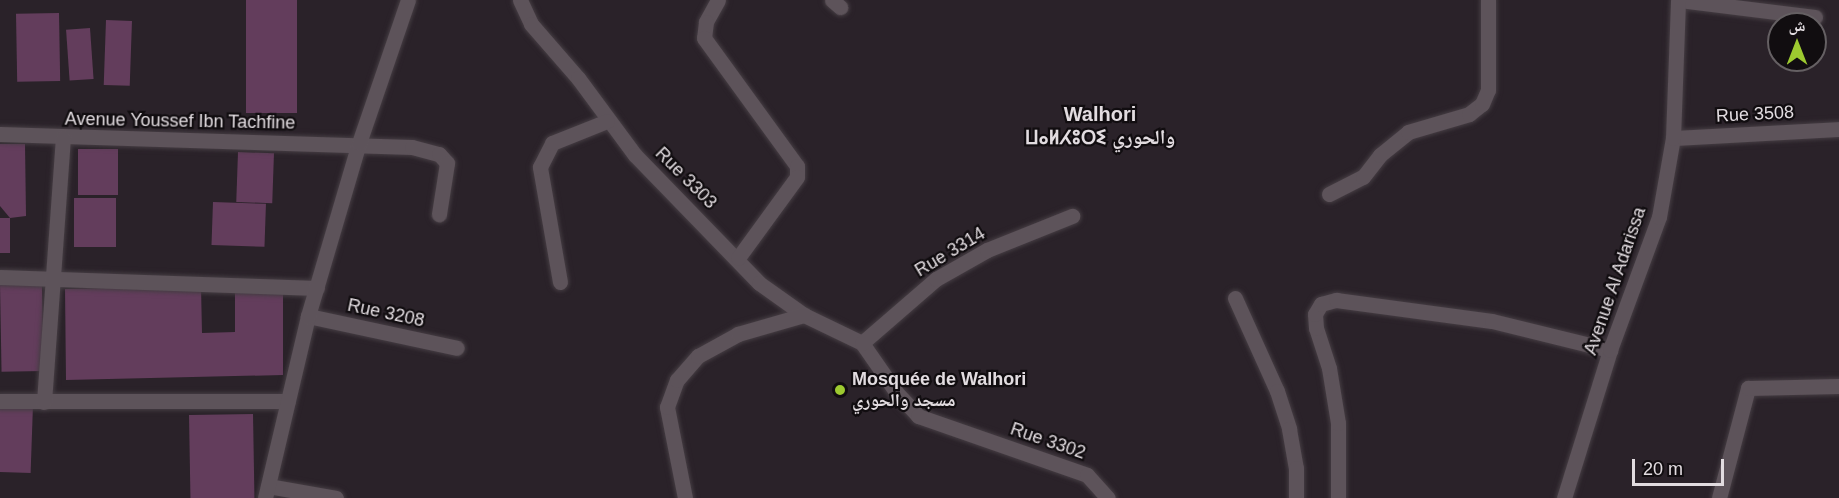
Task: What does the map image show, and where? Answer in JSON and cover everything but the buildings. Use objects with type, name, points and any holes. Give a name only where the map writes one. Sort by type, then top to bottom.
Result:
[{"type":"street","points":[[336,498],[266,492],[308,316],[358,143],[408,0]]},
{"type":"street","name":"Rue 3303","points":[[520,0],[531,24],[578,78],[607,121],[759,283],[804,315],[862,343]]},
{"type":"street","points":[[717,0],[706,22],[704,38],[797,166],[797,177],[738,258]]},
{"type":"street","points":[[1329,194],[1363,177],[1380,154],[1408,132],[1469,114],[1482,104],[1488,90],[1488,0]]},
{"type":"street","points":[[1678,0],[1775,12]]},
{"type":"street","name":"Avenue Al Adarissa","points":[[1564,498],[1610,350],[1659,217],[1673,138],[1678,0]]},
{"type":"street","points":[[560,282],[540,167],[552,143],[607,121]]},
{"type":"street","name":"Rue 3508","points":[[1673,138],[1839,129]]},
{"type":"street","name":"Avenue Youssef Ibn Tachfine","points":[[0,134],[63,138],[358,143],[412,147],[439,153],[447,163],[439,214]]},
{"type":"street","points":[[44,402],[63,138]]},
{"type":"street","name":"Rue 3314","points":[[862,343],[936,279],[987,250],[1072,216]]},
{"type":"street","points":[[0,277],[317,288]]},
{"type":"street","points":[[1235,298],[1286,419],[1296,468],[1296,498]]},
{"type":"street","points":[[1338,498],[1338,423],[1329,368],[1316,328],[1315,314],[1321,304],[1336,300],[1492,321],[1610,350]]},
{"type":"street","points":[[685,498],[667,407],[677,380],[698,356],[738,334],[804,315]]},
{"type":"street","name":"Rue 3208","points":[[308,316],[457,348]]},
{"type":"street","name":"Rue 3302","points":[[862,343],[896,392],[918,416],[1087,475],[1108,498]]},
{"type":"street","points":[[1719,498],[1748,388],[1839,386]]},
{"type":"street","points":[[0,401],[288,401]]},
{"type":"place","name":"Mosquée de Walhori مسجد والحوري","points":[[840,390]]},
{"type":"district","name":"Walhori ⵡⴰⵍⵃⵓⵔⵉ والحوري","points":[[1100,126]]}]
